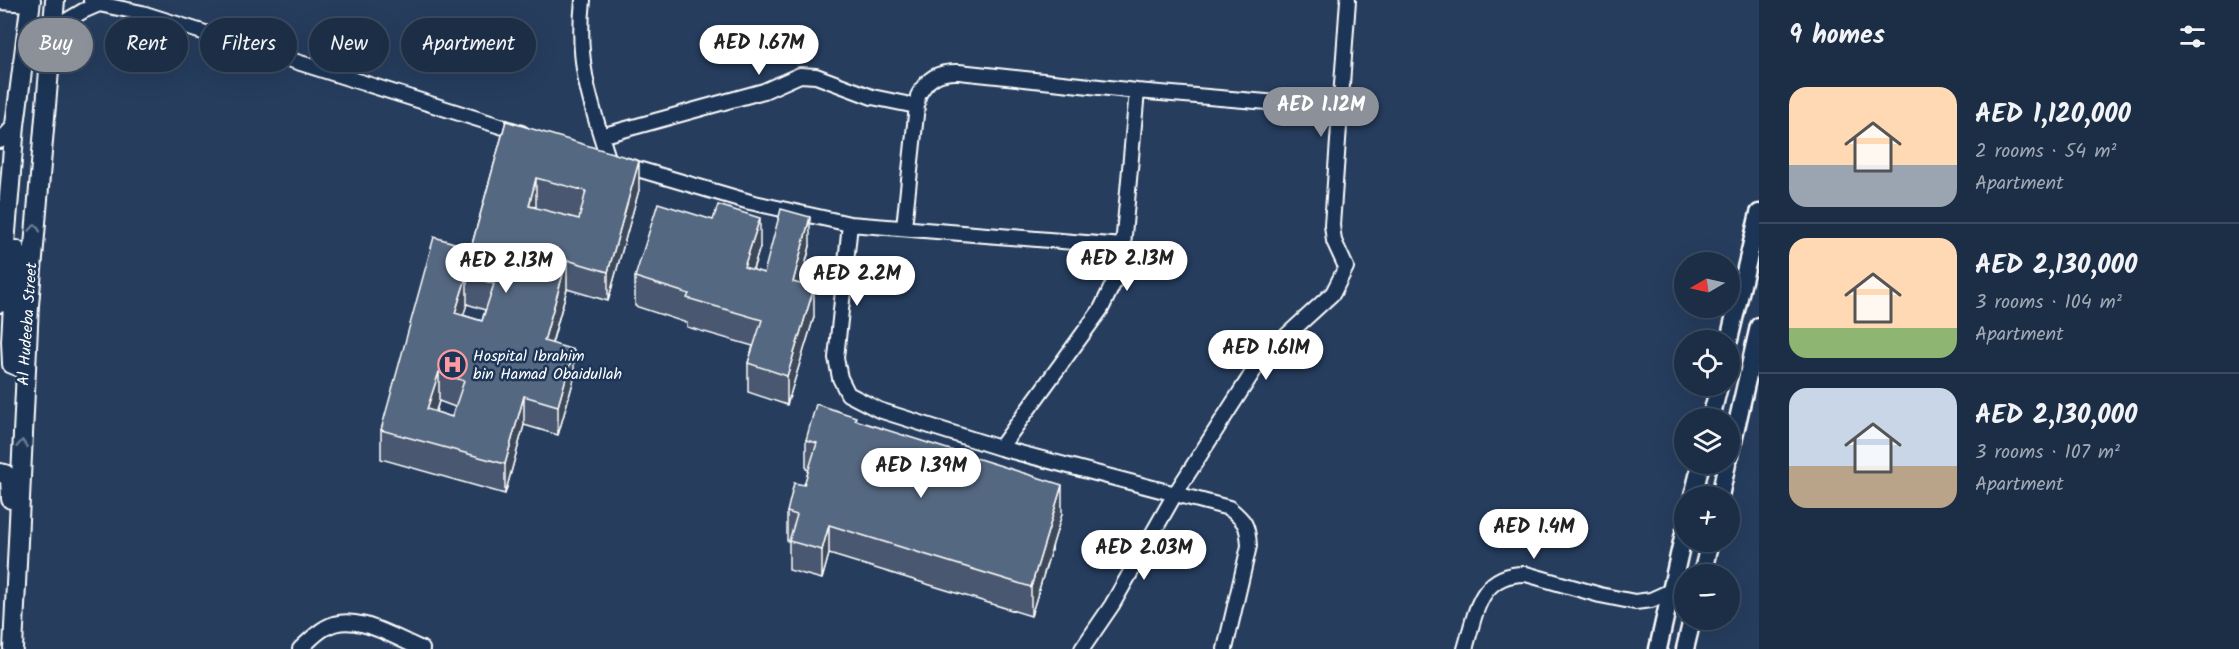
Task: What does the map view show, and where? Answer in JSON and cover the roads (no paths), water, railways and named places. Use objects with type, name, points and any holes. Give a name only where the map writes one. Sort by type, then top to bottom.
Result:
[{"type":"main road","name":"Al Hudeeba Street","points":[[53,18],[55,0]]},
{"type":"main road","name":"Al Hudeeba Street","points":[[0,303],[4,191],[31,2]]},
{"type":"main road","name":"Al Hudeeba Street","points":[[13,649],[26,356],[48,72]]},
{"type":"main road","points":[[4,191],[14,217],[16,240],[10,355],[12,364],[19,367],[26,356]]},
{"type":"main road","points":[[0,473],[8,476],[11,488],[9,561],[14,606]]},
{"type":"street","points":[[583,0],[580,26],[583,71],[587,94],[601,136],[603,159],[750,202],[850,224],[904,226],[1123,246]]},
{"type":"street","points":[[1082,649],[1112,605],[1175,494],[1262,358],[1333,293],[1346,267],[1334,241],[1332,225],[1348,0]]},
{"type":"street","points":[[0,2],[31,2]]},
{"type":"street","points":[[71,18],[95,2],[142,13],[541,139]]},
{"type":"street","points":[[904,226],[916,106],[922,87],[938,74],[948,71],[1137,91],[1339,108]]},
{"type":"street","points":[[601,136],[764,91],[800,75],[816,76],[872,97],[916,106]]},
{"type":"street","points":[[1000,448],[1101,309],[1116,278],[1123,246],[1137,91]]},
{"type":"street","points":[[0,141],[15,125]]},
{"type":"street","points":[[1731,330],[1759,215]]},
{"type":"street","points":[[850,224],[836,358],[840,378],[848,393],[879,410],[1000,448],[1229,508],[1242,519],[1249,530],[1250,546],[1224,649]]},
{"type":"street","points":[[1740,410],[1759,325]]},
{"type":"street","points":[[1658,649],[1680,552]]},
{"type":"street","points":[[1465,649],[1482,595],[1501,577],[1526,574],[1600,595],[1635,602],[1651,600],[1671,591]]},
{"type":"street","points":[[300,649],[327,626],[347,621],[358,622],[422,649]]},
{"type":"street","points":[[1685,649],[1690,630]]},
{"type":"place","name":"Hospital Ibrahim bin Hamad Obaidullah","points":[[452,365]]}]
